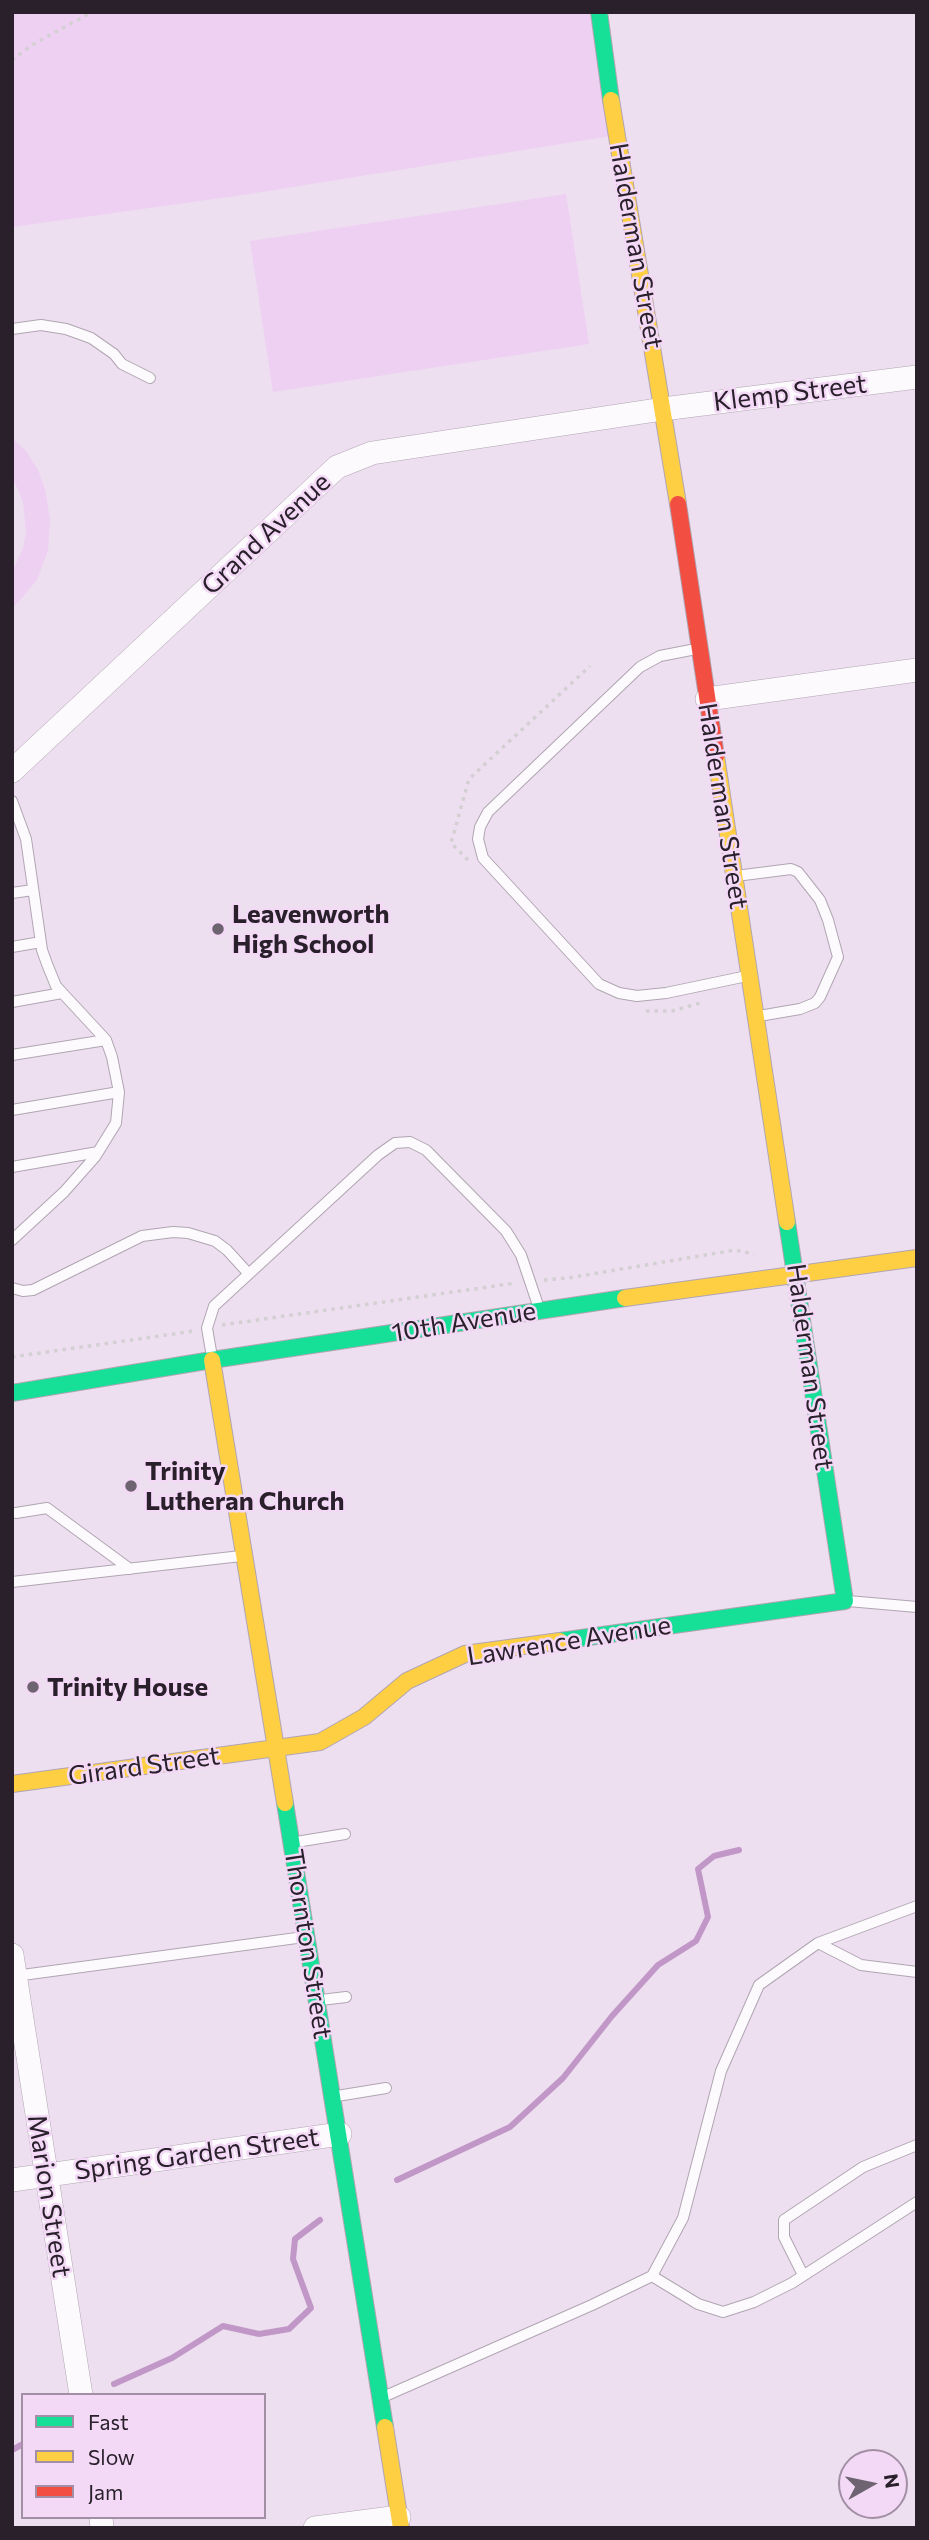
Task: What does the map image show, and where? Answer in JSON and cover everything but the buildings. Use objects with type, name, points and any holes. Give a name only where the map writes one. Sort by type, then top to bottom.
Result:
[{"type":"street","name":"Halderman Street","points":[[599,12],[757,1016],[845,1601]]},
{"type":"street","name":"Klemp Street","points":[[663,409],[917,377]]},
{"type":"street","name":"Grand Avenue","points":[[12,771],[337,467],[372,453],[663,409]]},
{"type":"street","points":[[706,699],[917,670]]},
{"type":"street","name":"10th Avenue","points":[[12,1393],[539,1310],[917,1258]]},
{"type":"street","name":"Thornton Street","points":[[212,1360],[334,2096],[400,2522]]},
{"type":"street","name":"Lawrence Avenue","points":[[276,1749],[320,1742],[364,1717],[407,1681],[465,1654],[845,1601]]},
{"type":"street","name":"Girard Street","points":[[12,1784],[276,1749]]},
{"type":"street","name":"Marion Street","points":[[13,1969],[80,2393]]},
{"type":"street","name":"Spring Garden Street","points":[[12,2180],[340,2134]]},
{"type":"street","points":[[315,2528],[400,2522]]},
{"type":"lane","points":[[12,329],[41,325],[66,329],[91,338],[114,354],[122,364],[150,378]]},
{"type":"lane","points":[[699,648],[660,656],[640,667],[488,812],[480,827],[478,839],[483,858],[599,984],[619,993],[638,996],[750,976]]},
{"type":"lane","points":[[12,801],[26,839],[41,942],[47,964],[56,986],[106,1040],[119,1092],[116,1123],[98,1152],[64,1192],[12,1240]]},
{"type":"lane","points":[[735,877],[791,869],[798,872],[820,900],[838,957],[815,1003],[800,1009],[757,1016]]},
{"type":"lane","points":[[12,893],[33,890]]},
{"type":"lane","points":[[12,947],[41,942]]},
{"type":"lane","points":[[12,1002],[62,993]]},
{"type":"lane","points":[[12,1055],[106,1040]]},
{"type":"lane","points":[[12,1110],[119,1092]]},
{"type":"lane","points":[[212,1360],[207,1328],[214,1306],[378,1154],[395,1143],[410,1142],[426,1150],[506,1231],[521,1255],[539,1310]]},
{"type":"lane","points":[[12,1167],[98,1152]]},
{"type":"lane","points":[[12,1288],[33,1290],[142,1237],[173,1232],[188,1233],[215,1241],[248,1273]]},
{"type":"lane","points":[[16,1513],[47,1508],[130,1569]]},
{"type":"lane","points":[[12,1582],[244,1556]]},
{"type":"lane","points":[[845,1601],[917,1607]]},
{"type":"lane","points":[[292,1843],[345,1834]]},
{"type":"lane","points":[[381,2398],[652,2276],[683,2218],[721,2071],[759,1985],[818,1943],[917,1906]]},
{"type":"lane","points":[[13,1969],[307,1937]]},
{"type":"lane","points":[[818,1943],[861,1965],[917,1972]]},
{"type":"lane","points":[[318,2001],[346,1997]]},
{"type":"lane","points":[[334,2096],[386,2088]]},
{"type":"lane","points":[[803,2276],[784,2237],[784,2220],[863,2167],[917,2145]]},
{"type":"lane","points":[[652,2276],[698,2304],[723,2312],[754,2302],[803,2276],[917,2202]]},
{"type":"path","points":[[12,60],[32,45],[92,12]]},
{"type":"path","points":[[469,862],[451,843],[469,779],[590,666]]},
{"type":"path","points":[[638,1010],[672,1011],[705,1001]]},
{"type":"path","points":[[12,1357],[184,1334],[207,1328],[530,1281],[568,1279],[734,1250],[760,1256]]},
{"type":"shaded area","points":[[12,12],[599,12],[617,135],[243,195],[12,227]]},
{"type":"shaded area","points":[[566,194],[589,344],[273,392],[250,241]]},
{"type":"shaded area","points":[[12,438],[26,451],[38,470],[45,489],[50,520],[48,551],[37,580],[12,609],[12,572],[23,548],[26,532],[23,502],[12,476]]},
{"type":"waterway","points":[[397,2180],[510,2127],[563,2078],[612,2016],[658,1965],[696,1941],[708,1917],[698,1869],[714,1856],[739,1850]]},
{"type":"waterway","points":[[114,2384],[172,2358],[223,2326],[259,2334],[289,2329],[311,2308],[293,2259],[295,2239],[320,2220]]},
{"type":"waterway","points":[[12,2450],[21,2445]]},
{"type":"traffic: fast","points":[[599,12],[611,100]]},
{"type":"traffic: fast","points":[[560,1641],[845,1601],[787,1222]]},
{"type":"traffic: fast","points":[[12,1393],[625,1298]]},
{"type":"traffic: fast","points":[[285,1803],[385,2427]]},
{"type":"traffic: slow","points":[[611,100],[678,504]]},
{"type":"traffic: slow","points":[[716,756],[787,1222]]},
{"type":"traffic: slow","points":[[625,1298],[917,1258]]},
{"type":"traffic: slow","points":[[212,1360],[285,1803]]},
{"type":"traffic: slow","points":[[12,1784],[320,1742],[364,1717],[407,1681],[465,1654],[560,1641]]},
{"type":"traffic: slow","points":[[385,2427],[401,2528]]},
{"type":"traffic: jam","points":[[678,504],[716,756]]},
{"type":"place","name":"Leavenworth High School","points":[[218,929]]},
{"type":"place","name":"Trinity Lutheran Church","points":[[131,1486]]},
{"type":"place","name":"Trinity House","points":[[33,1687]]}]
